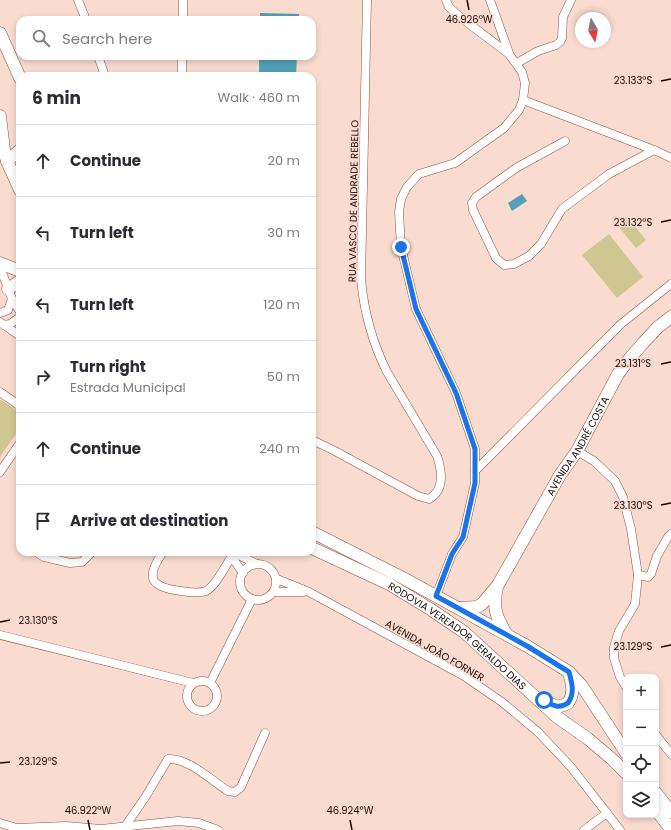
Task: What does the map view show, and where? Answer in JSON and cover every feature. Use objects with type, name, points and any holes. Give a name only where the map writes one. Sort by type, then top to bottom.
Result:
[{"type":"main road","points":[[0,33],[17,72]]},
{"type":"main road","points":[[0,116],[4,150],[16,181]]},
{"type":"main road","points":[[7,161],[16,153]]},
{"type":"main road","points":[[0,263],[16,269]]},
{"type":"main road","points":[[10,294],[16,286]]},
{"type":"main road","name":"AVENIDA ANDRÉ COSTA","points":[[458,608],[477,607],[482,604],[498,585],[560,475],[577,451],[618,374],[630,358],[658,327],[671,317]]},
{"type":"main road","name":"RODOVIA VEREADOR GERALDO DIAS","points":[[316,534],[403,578],[506,634],[569,672],[582,686],[623,748]]},
{"type":"main road","name":"RODOVIA VEREADOR GERALDO DIAS","points":[[316,550],[389,584],[430,608],[464,632],[502,665],[527,691],[557,717],[607,754],[623,770]]},
{"type":"main road","name":"AVENIDA ANDRÉ COSTA","points":[[498,585],[495,600],[496,615],[506,634]]},
{"type":"main road","points":[[527,691],[537,695],[553,706],[563,706],[570,699],[572,693],[569,672]]},
{"type":"main road","points":[[659,797],[671,812]]},
{"type":"main road","points":[[659,814],[671,829]]},
{"type":"street","points":[[78,0],[84,16]]},
{"type":"street","points":[[182,0],[182,16]]},
{"type":"street","name":"RUA VASCO DE ANDRADE REBELLO","points":[[316,442],[418,496],[429,499],[434,496],[440,486],[441,479],[437,456],[381,360],[367,320],[362,293],[361,278],[367,0]]},
{"type":"street","points":[[436,596],[452,554],[463,537],[475,483],[475,449],[456,393],[416,309],[401,247],[399,212],[401,199],[407,187],[419,174],[455,163],[504,128],[518,110],[523,100],[525,83],[522,72],[517,63],[509,54],[460,17],[449,7],[446,0]]},
{"type":"street","points":[[490,0],[509,54]]},
{"type":"street","points":[[517,63],[538,51],[556,45],[560,42],[562,38],[563,17],[571,0]]},
{"type":"street","points":[[99,60],[104,72]]},
{"type":"street","points":[[182,60],[182,72]]},
{"type":"street","points":[[523,100],[654,150],[671,158]]},
{"type":"street","points":[[565,141],[516,168],[476,197],[472,203],[473,210],[496,258],[504,265],[514,264],[529,256],[541,244],[562,209],[609,174],[654,150]]},
{"type":"street","points":[[0,267],[10,294],[16,305]]},
{"type":"street","points":[[475,471],[621,324],[671,284]]},
{"type":"street","points":[[0,313],[8,310],[10,294]]},
{"type":"street","points":[[2,323],[10,324],[16,320]]},
{"type":"street","points":[[2,323],[16,333]]},
{"type":"street","points":[[0,392],[16,403]]},
{"type":"street","points":[[0,472],[16,449]]},
{"type":"street","points":[[577,451],[594,461],[615,481],[623,497],[631,529],[638,575],[635,604],[619,632],[614,648],[614,658],[623,682]]},
{"type":"street","points":[[638,575],[648,577],[651,574],[657,556],[671,534]]},
{"type":"street","points":[[41,556],[44,558],[70,563],[82,562],[88,556]]},
{"type":"street","points":[[160,556],[152,572],[154,580],[158,586],[196,593],[206,591],[213,586],[229,556]]},
{"type":"street","points":[[233,556],[243,573]]},
{"type":"street","points":[[238,556],[256,564],[268,567],[274,573],[277,579],[274,592],[265,600],[252,600],[241,588],[240,580],[243,573],[249,567],[256,564]]},
{"type":"street","name":"AVENIDA JOÃO FORNER","points":[[277,579],[309,592],[464,676],[502,702],[538,732],[571,767],[620,830]]},
{"type":"street","name":"AVENIDA JOÃO FORNER","points":[[274,592],[309,592]]},
{"type":"street","points":[[210,683],[252,600]]},
{"type":"street","points":[[0,635],[193,683]]},
{"type":"street","points":[[177,680],[187,694]]},
{"type":"street","points":[[204,680],[210,683],[215,687],[217,692],[218,698],[216,704],[206,711],[194,709],[187,700],[189,688],[193,683],[198,681],[204,680]]},
{"type":"street","points":[[124,828],[146,796],[168,758],[174,758],[189,764],[228,791],[235,792],[241,787],[265,733]]},
{"type":"street","points":[[659,739],[671,754]]},
{"type":"street","points":[[584,830],[607,813]]},
{"type":"street","points":[[0,823],[17,828],[66,826],[101,829],[124,828],[178,821],[199,824],[218,830]]},
{"type":"shaded area","points":[[628,218],[646,240],[636,248],[618,226]]},
{"type":"shaded area","points":[[609,234],[643,277],[617,298],[582,255]]},
{"type":"shaded area","points":[[0,399],[16,410],[16,434],[0,457]]},
{"type":"water","points":[[260,13],[299,14],[299,16],[260,16]]},
{"type":"water","points":[[259,60],[297,60],[296,72],[259,72]]},
{"type":"water","points":[[522,194],[527,201],[512,211],[508,203]]},
{"type":"route","points":[[401,247],[416,309],[456,393],[475,449],[475,483],[463,537],[452,554],[436,596],[527,646],[569,672],[572,693],[568,703],[559,707],[553,706],[544,700]]}]
